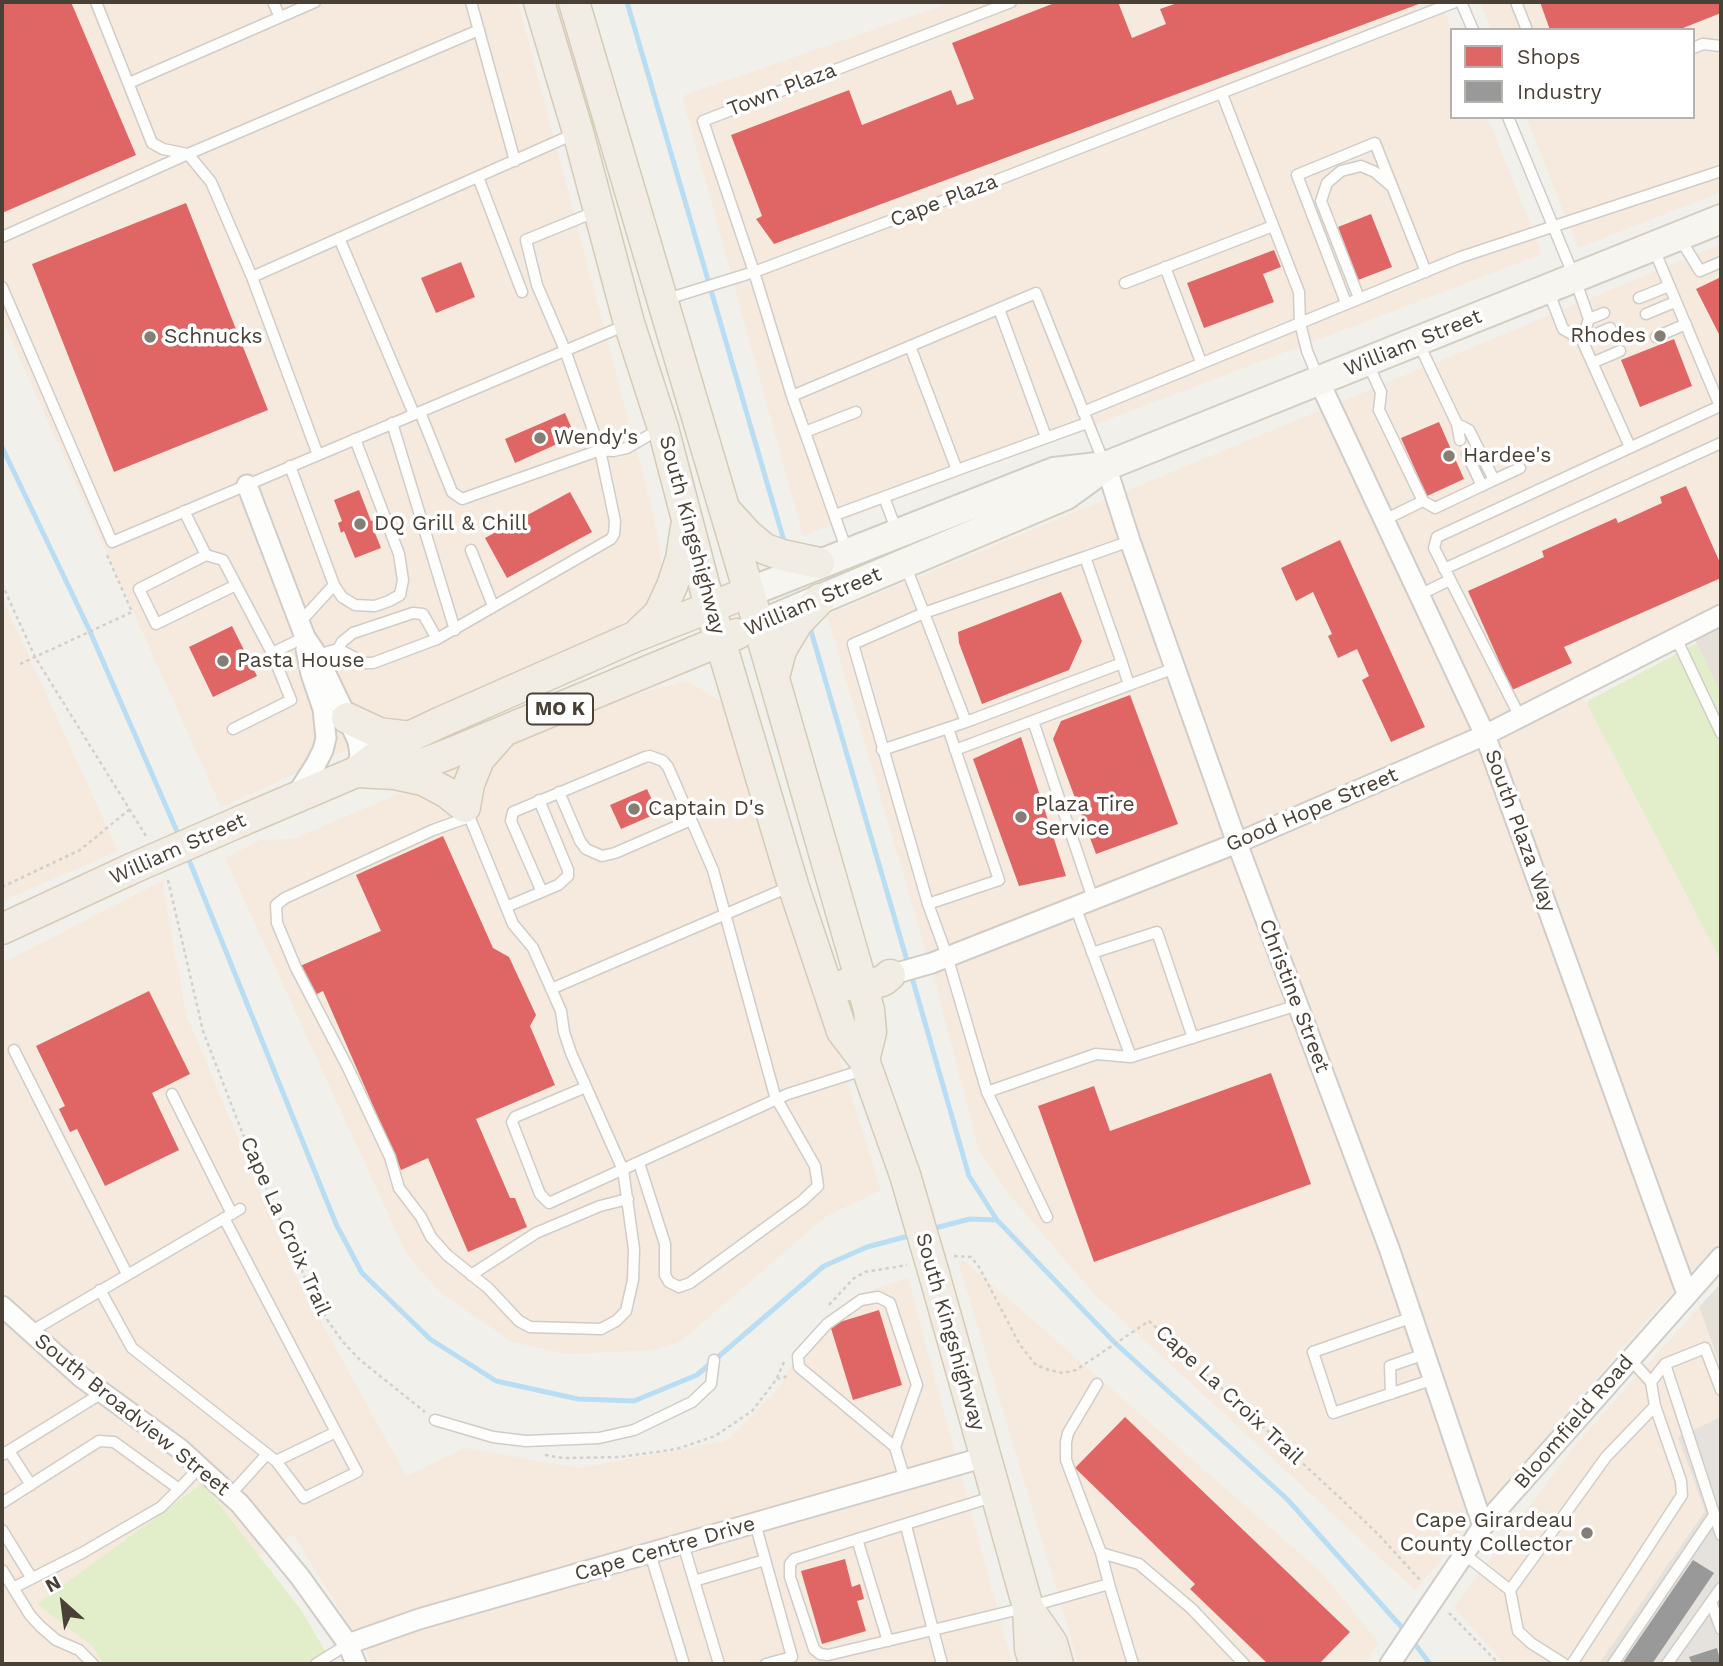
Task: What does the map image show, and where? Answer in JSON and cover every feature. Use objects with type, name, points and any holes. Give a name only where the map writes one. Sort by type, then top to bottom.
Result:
[{"type":"main road","name":"South Kingshighway","points":[[539,2],[578,132],[629,323],[663,428],[710,607],[793,886],[842,1031],[865,1065],[905,1175],[1028,1608],[1030,1649],[1035,1664]]},
{"type":"main road","name":"South Kingshighway","points":[[574,2],[676,296],[725,509],[863,988],[871,1032],[865,1065]]},
{"type":"main road","name":"William Street","points":[[2,929],[131,869],[356,772],[392,745],[634,638],[1054,472],[1105,466],[1721,219]]},
{"type":"main road","name":"William Street","points":[[356,772],[395,774],[502,733],[1066,495],[1105,466]]},
{"type":"main road","points":[[725,509],[748,535],[765,549],[819,564]]},
{"type":"main road","points":[[634,638],[659,614],[672,586],[681,559],[688,520]]},
{"type":"main road","points":[[774,677],[781,650],[797,623],[820,599]]},
{"type":"main road","points":[[663,665],[697,670],[718,681],[738,702]]},
{"type":"main road","points":[[347,718],[379,733],[411,737]]},
{"type":"main road","points":[[467,812],[468,784],[479,759],[502,733]]},
{"type":"main road","points":[[395,774],[423,780],[446,792],[467,812]]},
{"type":"main road","points":[[853,953],[877,971],[890,975]]},
{"type":"main road","points":[[817,958],[838,980],[863,988],[890,975]]},
{"type":"main road","name":"South Kingshighway","points":[[1028,1608],[1052,1643],[1058,1664]]},
{"type":"street","name":"South Plaza Way","points":[[1319,381],[1485,735],[1687,1294]]},
{"type":"street","name":"Christine Street","points":[[1105,466],[1237,843],[1413,1317],[1483,1526]]},
{"type":"street","points":[[247,485],[302,630],[311,674],[323,709],[326,738],[323,750],[294,798]]},
{"type":"street","name":"Good Hope Street","points":[[890,975],[940,959],[1237,843],[1485,735],[1721,615]]},
{"type":"street","points":[[302,630],[317,655],[358,741],[360,755],[356,772]]},
{"type":"street","name":"Bloomfield Road","points":[[1391,1663],[1483,1526],[1721,1257]]},
{"type":"street","name":"South Broadview Street","points":[[2,1306],[81,1377],[180,1449],[230,1495],[300,1577],[348,1644],[356,1664]]},
{"type":"street","name":"Cape Centre Drive","points":[[348,1644],[419,1619],[985,1457]]},
{"type":"lane","points":[[96,2],[152,143],[163,149],[188,154],[211,182],[252,277],[318,455]]},
{"type":"lane","points":[[273,2],[280,18]]},
{"type":"lane","points":[[128,83],[315,2]]},
{"type":"lane","points":[[471,2],[515,161]]},
{"type":"lane","name":"Town Plaza","points":[[754,272],[703,121],[1011,2]]},
{"type":"lane","name":"Cape Plaza","points":[[676,296],[754,272],[1455,2]]},
{"type":"lane","points":[[1461,2],[1471,28]]},
{"type":"lane","points":[[1516,2],[1526,28]]},
{"type":"lane","points":[[2,237],[479,30]]},
{"type":"lane","points":[[1695,47],[1703,44],[1721,47]]},
{"type":"lane","points":[[1222,93],[1299,292],[1300,323],[1319,381]]},
{"type":"lane","points":[[1510,119],[1589,319],[1582,340]]},
{"type":"lane","points":[[252,277],[578,132]]},
{"type":"lane","points":[[1346,303],[1297,175],[1375,143],[1426,272]]},
{"type":"lane","points":[[1359,298],[1321,201],[1327,183],[1341,171],[1361,166],[1375,172],[1393,188]]},
{"type":"lane","points":[[1083,412],[1461,257],[1721,171]]},
{"type":"lane","points":[[478,177],[522,292]]},
{"type":"lane","points":[[317,655],[338,649],[365,663],[373,663],[437,639],[456,631],[493,606],[611,540],[616,528],[600,450],[565,350],[537,285],[526,240],[598,211]]},
{"type":"lane","points":[[1125,283],[1273,226]]},
{"type":"lane","points":[[339,238],[452,492],[461,499],[600,450],[627,448],[663,428]]},
{"type":"lane","points":[[1666,242],[1700,271],[1721,262]]},
{"type":"lane","points":[[1520,717],[1434,548],[1437,537],[1720,406],[1669,286],[1666,242]]},
{"type":"lane","points":[[1166,267],[1201,362]]},
{"type":"lane","points":[[754,272],[792,396],[847,552]]},
{"type":"lane","points":[[1639,298],[1669,286]]},
{"type":"lane","points":[[2,287],[112,542],[629,323]]},
{"type":"lane","points":[[1548,289],[1563,329],[1582,340],[1630,447]]},
{"type":"lane","points":[[792,396],[1036,293],[1105,466]]},
{"type":"lane","points":[[1646,314],[1675,302]]},
{"type":"lane","points":[[999,309],[1046,438]]},
{"type":"lane","points":[[1589,319],[1604,313]]},
{"type":"lane","points":[[1656,337],[1686,324]]},
{"type":"lane","points":[[1582,340],[1610,328]]},
{"type":"lane","points":[[1418,341],[1457,424],[1460,440]]},
{"type":"lane","points":[[909,346],[957,470]]},
{"type":"lane","points":[[1592,363],[1620,351]]},
{"type":"lane","points":[[1367,362],[1381,391],[1379,410],[1423,501],[1435,508],[1520,468]]},
{"type":"lane","points":[[805,432],[856,412]]},
{"type":"lane","points":[[392,423],[456,631]]},
{"type":"lane","points":[[835,515],[1087,423]]},
{"type":"lane","points":[[1457,424],[1469,430],[1494,480]]},
{"type":"lane","points":[[290,466],[334,585],[342,597],[355,606],[374,606],[389,601],[400,595],[403,580],[399,554],[355,439]]},
{"type":"lane","points":[[1444,569],[1721,443]]},
{"type":"lane","points":[[1467,454],[1482,485]]},
{"type":"lane","points":[[884,497],[897,533]]},
{"type":"lane","points":[[1384,520],[1423,501]]},
{"type":"lane","points":[[184,511],[206,555]]},
{"type":"lane","points":[[1047,1217],[987,1092],[940,959],[928,904],[853,644],[924,613],[1130,541]]},
{"type":"lane","points":[[471,550],[493,606]]},
{"type":"lane","points":[[233,729],[291,700],[271,653],[236,585],[223,560],[206,555],[139,589],[156,624],[236,585]]},
{"type":"lane","points":[[1085,556],[1129,685]]},
{"type":"lane","points":[[904,564],[966,722]]},
{"type":"lane","points":[[1419,595],[1450,580]]},
{"type":"lane","points":[[271,653],[302,630],[334,585]]},
{"type":"lane","points":[[338,649],[342,642],[354,634],[413,612],[423,614],[437,639]]},
{"type":"lane","points":[[1676,638],[1721,733]]},
{"type":"lane","points":[[882,750],[966,722],[1122,663]]},
{"type":"lane","points":[[955,750],[1175,668]]},
{"type":"lane","points":[[1033,721],[1084,903],[1092,953],[1131,1057]]},
{"type":"lane","points":[[928,904],[999,880],[948,728]]},
{"type":"lane","points":[[542,892],[510,817],[517,809],[650,756],[663,761],[713,870],[776,1099],[815,1166],[818,1186],[808,1197],[684,1286],[674,1286],[665,1275],[665,1244],[639,1163]]},
{"type":"lane","points":[[559,792],[580,841],[586,849],[602,856],[691,820]]},
{"type":"lane","points":[[506,907],[542,892],[564,881],[568,876],[568,870],[539,800]]},
{"type":"lane","points":[[467,812],[513,924],[533,948],[561,1011],[564,1032],[623,1170],[634,1249],[634,1280],[626,1311],[609,1326],[601,1329],[530,1326],[519,1321],[488,1288],[447,1255],[398,1188],[390,1157],[276,923],[275,905],[285,898],[467,812]]},
{"type":"lane","points":[[551,989],[793,886]]},
{"type":"lane","points":[[1092,953],[1157,932],[1193,1038]]},
{"type":"lane","points":[[987,1092],[1097,1055],[1131,1057],[1298,1005]]},
{"type":"lane","points":[[14,1050],[127,1274]]},
{"type":"lane","points":[[586,1087],[515,1117],[512,1122],[540,1194],[548,1203],[776,1099],[865,1065]]},
{"type":"lane","points":[[100,1290],[132,1348],[276,1461],[304,1498],[357,1472],[172,1094]]},
{"type":"lane","points":[[471,1275],[536,1233],[600,1206],[628,1199]]},
{"type":"lane","points":[[30,1332],[232,1214]]},
{"type":"lane","points":[[895,1447],[917,1385],[890,1303],[878,1297],[861,1300],[827,1324],[798,1356],[799,1367],[895,1447],[905,1480]]},
{"type":"lane","points":[[1413,1317],[1313,1352],[1333,1413],[1434,1379]]},
{"type":"lane","points":[[1651,1382],[1665,1364],[1705,1348],[1721,1390]]},
{"type":"lane","points":[[1391,1394],[1391,1366],[1425,1354]]},
{"type":"lane","points":[[1572,1664],[1682,1495],[1681,1480],[1655,1406],[1651,1382],[1630,1359]]},
{"type":"lane","points":[[435,1419],[493,1437],[526,1441],[599,1438],[634,1430],[692,1402],[712,1384],[714,1360]]},
{"type":"lane","points":[[1665,1364],[1721,1535]]},
{"type":"lane","points":[[1097,1384],[1068,1433],[1066,1460],[1101,1553],[1133,1664]]},
{"type":"lane","points":[[31,1485],[5,1453],[102,1393]]},
{"type":"lane","points":[[1510,1590],[1606,1457],[1655,1406]]},
{"type":"lane","points":[[276,1461],[336,1432]]},
{"type":"lane","points":[[2,1503],[99,1441],[114,1442],[179,1489]]},
{"type":"lane","points":[[230,1495],[267,1454]]},
{"type":"lane","points":[[13,1588],[82,1553],[161,1507],[200,1467]]},
{"type":"lane","points":[[996,1495],[906,1526],[794,1559],[790,1564],[790,1577],[814,1649],[820,1654],[828,1655],[1028,1608],[1109,1584]]},
{"type":"lane","points":[[1612,1664],[1714,1515]]},
{"type":"lane","points":[[755,1523],[792,1657],[766,1664]]},
{"type":"lane","points":[[906,1526],[942,1664]]},
{"type":"lane","points":[[2,1530],[31,1577]]},
{"type":"lane","points":[[857,1539],[888,1641]]},
{"type":"lane","points":[[683,1544],[719,1664]]},
{"type":"lane","points":[[650,1553],[684,1664]]},
{"type":"lane","points":[[1101,1553],[1139,1564],[1192,1609],[1244,1664]]},
{"type":"lane","points":[[1464,1554],[1510,1590],[1518,1631],[1531,1643],[1564,1664]]},
{"type":"lane","points":[[694,1581],[765,1560]]},
{"type":"lane","points":[[2,1570],[40,1626],[56,1640],[79,1650],[93,1664]]},
{"type":"lane","points":[[1672,1662],[1721,1588]]},
{"type":"lane","points":[[1711,1602],[1721,1629]]},
{"type":"lane","points":[[316,1664],[348,1644]]},
{"type":"path","points":[[20,664],[132,612],[107,555],[112,542]]},
{"type":"path","points":[[2,584],[35,657],[151,845]]},
{"type":"path","points":[[2,887],[80,850],[130,809]]},
{"type":"path","name":"Cape La Croix Trail","points":[[163,869],[169,881],[204,1031],[242,1132],[309,1287],[328,1321],[359,1360],[435,1419]]},
{"type":"path","name":"Cape La Croix Trail","points":[[826,1308],[853,1279],[865,1272],[931,1265],[960,1254],[971,1257],[979,1267],[1020,1345],[1036,1365],[1063,1373],[1085,1365],[1149,1321],[1378,1534],[1420,1580]]},
{"type":"path","points":[[538,1454],[563,1458],[621,1457],[677,1449],[715,1436],[752,1411],[776,1380],[788,1354]]},
{"type":"path","points":[[1449,1613],[1499,1664]]},
{"type":"shaded area","points":[[2,2],[518,2],[654,517],[663,572],[645,608],[607,634],[221,807],[2,319]]},
{"type":"shaded area","points":[[953,2],[1441,2],[1451,28],[1450,119],[1488,119],[1542,254],[803,536],[682,96]]},
{"type":"shaded area","points":[[1480,2],[1721,2],[1721,192],[1578,248],[1527,119],[1695,119],[1695,28],[1490,28]]},
{"type":"shaded area","points":[[1721,244],[1721,622],[1580,698],[1586,702],[1721,961],[1721,1096],[1718,1106],[1721,1112],[1721,1240],[1629,1340],[1415,1590],[1094,1294],[1012,1198],[979,1151],[935,982],[827,615]]},
{"type":"shaded area","points":[[2,598],[118,851],[2,901]]},
{"type":"shaded area","points":[[1721,622],[1721,694],[1693,636]]},
{"type":"shaded area","points":[[687,681],[728,705],[881,1190],[825,1217],[680,1342],[652,1350],[568,1354],[512,1342],[442,1294],[407,1255],[225,858],[260,840],[293,839],[622,698]]},
{"type":"shaded area","points":[[162,881],[186,1014],[294,1272],[406,1476],[465,1448],[580,1468],[726,1441],[779,1388],[809,1334],[856,1295],[908,1278],[1012,1664],[373,1664],[293,1534],[259,1556],[203,1483],[38,1604],[92,1646],[104,1664],[2,1664],[2,963]]},
{"type":"shaded area","points":[[958,1261],[965,1261],[1321,1572],[1379,1643],[1365,1664],[1079,1664]]},
{"type":"shaded area","points":[[1721,1283],[1721,1368],[1699,1307]]},
{"type":"shaded area","points":[[1699,1307],[1721,1368],[1721,1417],[1679,1437],[1705,1511],[1599,1664],[1505,1664],[1454,1607],[1575,1445]]},
{"type":"shaded area","points":[[1721,1417],[1721,1664],[1599,1664],[1705,1511],[1678,1437]]},
{"type":"green space","points":[[1697,643],[1721,694],[1721,961],[1586,702]]},
{"type":"green space","points":[[203,1483],[301,1610],[333,1664],[104,1664],[92,1646],[37,1604]]},
{"type":"building: Shops","points":[[2,2],[71,2],[136,155],[2,213]]},
{"type":"building: Shops","points":[[1057,2],[1118,2],[1132,38],[1166,24],[1160,9],[1180,2],[1424,2],[774,244],[756,219],[762,216],[731,135],[849,90],[862,125],[951,90],[957,105],[974,99],[952,43]]},
{"type":"building: Shops","points":[[1540,2],[1721,2],[1721,13],[1683,28],[1549,28]]},
{"type":"building: Shops","name":"Schnucks","points":[[186,203],[268,410],[114,472],[32,264]]},
{"type":"building: Shops","points":[[1371,214],[1392,267],[1358,280],[1338,227]]},
{"type":"building: Shops","points":[[1274,250],[1281,267],[1263,274],[1274,302],[1204,328],[1187,283]]},
{"type":"building: Shops","points":[[461,262],[475,297],[436,313],[421,278]]},
{"type":"building: Shops","points":[[1721,277],[1721,338],[1696,289]]},
{"type":"building: Shops","points":[[1674,339],[1692,386],[1640,407],[1621,360]]},
{"type":"building: Shops","name":"Wendy's","points":[[565,413],[575,436],[515,463],[505,439]]},
{"type":"building: Shops","points":[[1439,422],[1464,479],[1427,496],[1401,438]]},
{"type":"building: Shops","points":[[1686,486],[1721,565],[1721,578],[1564,647],[1572,663],[1512,690],[1468,591],[1544,557],[1542,551],[1616,518],[1618,523],[1662,503],[1660,497]]},
{"type":"building: Shops","name":"DQ Grill & Chill","points":[[359,490],[371,521],[379,518],[382,524],[373,528],[381,548],[355,558],[344,531],[341,533],[338,523],[342,521],[334,500]]},
{"type":"building: Shops","points":[[570,492],[592,532],[507,578],[485,538]]},
{"type":"building: Shops","points":[[1340,540],[1425,727],[1391,742],[1362,680],[1369,676],[1357,649],[1338,658],[1328,636],[1332,634],[1313,592],[1296,601],[1281,568]]},
{"type":"building: Shops","points":[[1061,592],[1082,641],[1069,670],[982,704],[959,643],[958,632]]},
{"type":"building: Shops","name":"Pasta House","points":[[232,626],[257,676],[213,697],[189,647]]},
{"type":"building: Shops","points":[[1130,695],[1178,824],[1096,854],[1053,739],[1061,721]]},
{"type":"building: Shops","name":"Plaza Tire Service","points":[[1021,737],[1066,876],[1019,886],[973,759]]},
{"type":"building: Shops","name":"Captain D's","points":[[647,789],[658,813],[621,829],[610,805]]},
{"type":"building: Shops","points":[[443,836],[493,948],[509,957],[536,1015],[530,1026],[555,1085],[476,1119],[510,1198],[515,1198],[527,1227],[468,1252],[428,1158],[401,1170],[323,991],[313,996],[300,966],[381,931],[356,875]]},
{"type":"building: Shops","points":[[149,991],[190,1074],[152,1093],[179,1150],[105,1186],[77,1129],[70,1132],[59,1109],[65,1106],[36,1046]]},
{"type":"building: Shops","points":[[1271,1073],[1311,1184],[1094,1262],[1038,1106],[1094,1086],[1110,1131]]},
{"type":"building: Shops","points":[[879,1310],[902,1385],[853,1400],[830,1325]]},
{"type":"building: Shops","points":[[1125,1417],[1350,1632],[1319,1664],[1268,1664],[1190,1589],[1195,1584],[1075,1468]]},
{"type":"building: Shops","points":[[845,1559],[852,1587],[860,1584],[864,1599],[857,1601],[866,1631],[822,1644],[801,1571]]},
{"type":"building: Industry","points":[[1693,1560],[1714,1573],[1652,1664],[1622,1664]]},
{"type":"building: Industry","points":[[1717,1648],[1721,1664],[1692,1664],[1689,1657]]},
{"type":"waterway","points":[[627,2],[784,541]]},
{"type":"waterway","points":[[2,447],[88,627],[179,836]]},
{"type":"waterway","points":[[811,631],[908,964]]},
{"type":"waterway","points":[[187,855],[336,1224],[362,1273],[430,1339],[496,1381],[578,1399],[634,1401],[697,1375],[824,1266],[867,1247],[912,1235]]},
{"type":"waterway","points":[[911,974],[969,1176],[997,1220]]},
{"type":"waterway","points":[[931,1229],[970,1219],[997,1220],[1114,1342],[1287,1499],[1406,1632]]},
{"type":"waterway","points":[[1412,1640],[1430,1664]]},
{"type":"place","name":"Rhodes","points":[[1660,336]]},
{"type":"place","name":"Schnucks","points":[[150,337]]},
{"type":"place","name":"Wendy's","points":[[540,438]]},
{"type":"place","name":"Hardee's","points":[[1449,456]]},
{"type":"place","name":"DQ Grill & Chill","points":[[360,524]]},
{"type":"place","name":"Pasta House","points":[[223,661]]},
{"type":"place","name":"Captain D's","points":[[634,809]]},
{"type":"place","name":"Plaza Tire Service","points":[[1021,817]]},
{"type":"place","name":"Cape Girardeau County Collector","points":[[1587,1533]]}]
